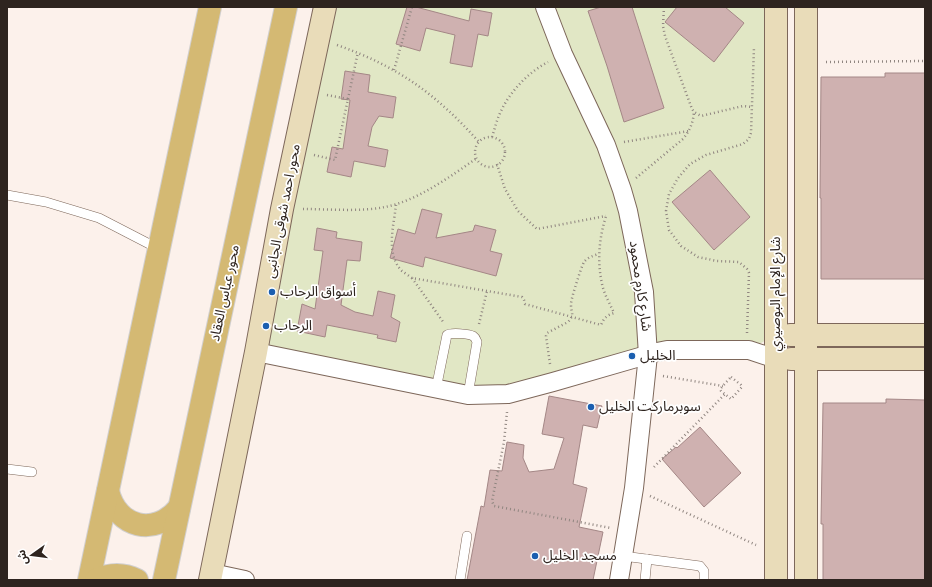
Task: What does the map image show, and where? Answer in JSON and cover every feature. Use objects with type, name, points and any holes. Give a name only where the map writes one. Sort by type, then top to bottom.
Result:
[{"type":"main road","points":[[89,580],[210,7]]},
{"type":"main road","name":"محور عباس العقاد","points":[[164,580],[286,7]]},
{"type":"main road","points":[[108,491],[113,507],[118,513],[132,523],[150,525],[162,522],[174,515],[180,508]]},
{"type":"main road","points":[[96,580],[115,574],[137,580]]},
{"type":"street","name":"محور احمد شوقى الجانبى","points":[[211,576],[256,352],[282,209],[325,7]]},
{"type":"street","name":"شارع كارم محمود","points":[[545,7],[563,54],[606,145],[622,190],[628,211],[644,292],[648,355],[634,488],[619,580]]},
{"type":"street","name":"شارع الإمام البوصيري","points":[[776,7],[776,580]]},
{"type":"street","points":[[806,7],[806,580]]},
{"type":"street","points":[[748,350],[775,335],[925,335]]},
{"type":"street","points":[[256,352],[468,395],[508,394],[658,352],[677,350],[748,350],[776,359],[925,359]]},
{"type":"street","points":[[211,576],[245,580]]},
{"type":"lane","points":[[7,196],[46,202],[99,218],[159,249]]},
{"type":"lane","points":[[436,389],[446,336],[450,333],[472,336],[477,342],[468,395]]},
{"type":"lane","points":[[7,469],[32,472]]},
{"type":"lane","points":[[460,580],[467,536]]},
{"type":"lane","points":[[623,556],[700,566],[704,571],[704,580]]},
{"type":"lane","points":[[645,580],[647,559]]},
{"type":"path","points":[[394,70],[412,7]]},
{"type":"path","points":[[664,7],[663,26],[665,36],[694,112],[701,116],[743,106],[752,107],[761,110],[776,122]]},
{"type":"path","points":[[318,39],[358,52],[407,77],[433,96],[457,118],[479,142]]},
{"type":"path","points":[[748,350],[749,273],[747,269],[739,262],[717,261],[698,257],[681,246],[669,230],[666,211],[669,194],[678,178],[690,164],[706,155],[743,144],[749,140],[751,133],[754,45]]},
{"type":"path","points":[[335,160],[358,52]]},
{"type":"path","points":[[492,137],[501,110],[517,86],[538,67],[563,54]]},
{"type":"path","points":[[806,62],[925,61]]},
{"type":"path","points":[[622,190],[683,139],[693,122],[694,112]]},
{"type":"path","points":[[606,145],[689,131]]},
{"type":"path","points":[[492,137],[497,139],[502,144],[504,156],[497,164],[489,167],[483,165],[475,154],[476,147],[479,142],[485,138],[492,137]]},
{"type":"path","points":[[282,209],[374,209],[396,204],[424,192],[477,158]]},
{"type":"path","points":[[412,278],[522,297],[525,304],[601,324],[604,319],[614,313],[602,285],[598,254],[606,216],[537,228],[518,211],[505,189],[497,164]]},
{"type":"path","points":[[396,204],[392,248],[395,260],[402,271],[412,278],[450,333]]},
{"type":"path","points":[[553,382],[547,334],[549,331],[568,322],[572,316],[571,305],[582,266],[588,258],[598,254]]},
{"type":"path","points":[[475,338],[488,291]]},
{"type":"path","points":[[646,373],[723,386]]},
{"type":"path","points":[[731,377],[742,387],[731,399],[725,394],[720,389],[731,377]]},
{"type":"path","points":[[508,394],[504,442],[492,501],[494,506],[627,531]]},
{"type":"path","points":[[725,394],[634,488],[776,555]]},
{"type":"green space","points":[[325,7],[776,7],[775,335],[749,350],[677,350],[508,394],[256,352]]},
{"type":"building","points":[[407,7],[416,7],[469,21],[471,9],[492,13],[488,36],[478,34],[472,67],[450,63],[455,35],[426,28],[420,51],[396,44]]},
{"type":"building","points":[[601,7],[632,7],[664,108],[624,122],[588,11]]},
{"type":"building","points":[[677,7],[725,7],[744,23],[714,62],[665,22]]},
{"type":"building","points":[[345,71],[370,75],[368,92],[396,97],[393,118],[379,116],[372,127],[368,146],[388,150],[385,167],[354,161],[351,177],[327,172],[332,147],[343,149],[350,100],[341,99]]},
{"type":"building","points":[[885,73],[925,73],[925,279],[821,279],[821,77],[885,77]]},
{"type":"building","points":[[710,170],[750,217],[714,250],[672,202]]},
{"type":"building","points":[[422,209],[442,214],[436,238],[473,231],[475,225],[496,230],[490,251],[502,254],[496,276],[425,257],[423,267],[390,258],[398,229],[415,234]]},
{"type":"building","points":[[317,228],[337,232],[336,238],[362,242],[360,261],[347,260],[341,305],[355,312],[373,316],[378,291],[395,295],[391,317],[400,322],[396,342],[377,338],[378,335],[327,325],[325,337],[297,331],[302,304],[315,309],[323,251],[314,250]]},
{"type":"building","points":[[549,396],[602,406],[597,428],[583,425],[573,484],[587,488],[579,527],[603,532],[593,580],[467,580],[481,506],[484,507],[490,470],[502,471],[507,442],[524,445],[523,458],[529,472],[554,469],[564,438],[542,434]]},
{"type":"building","points":[[886,399],[925,400],[925,580],[823,580],[823,524],[821,524],[823,403],[886,403]]},
{"type":"building","points":[[700,427],[741,473],[704,507],[662,459],[676,447],[677,448]]},
{"type":"place","name":"أسواق الرحاب","points":[[272,292]]},
{"type":"place","name":"الرحاب","points":[[266,326]]},
{"type":"place","name":"الخليل","points":[[632,356]]},
{"type":"place","name":"سوبرماركت الخليل","points":[[591,407]]},
{"type":"place","name":"مسجد الخليل","points":[[535,556]]}]
